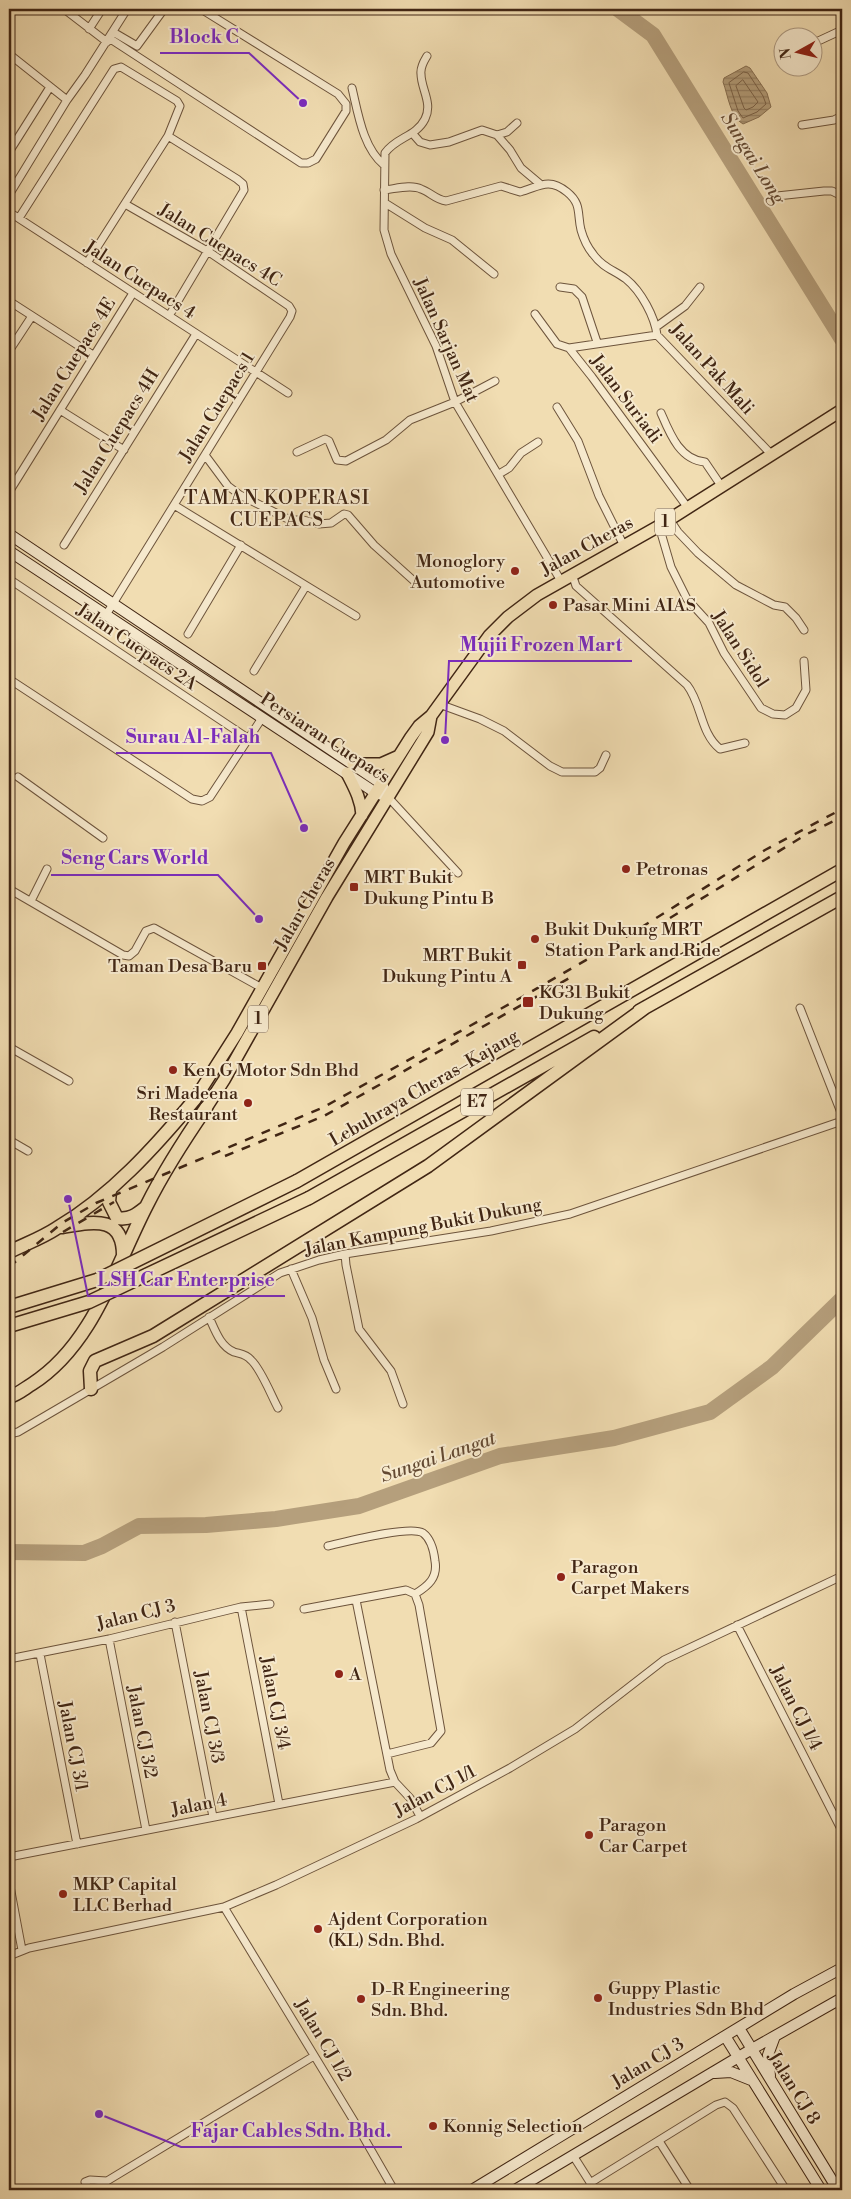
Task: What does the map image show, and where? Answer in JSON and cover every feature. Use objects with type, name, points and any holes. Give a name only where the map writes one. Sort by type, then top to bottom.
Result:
[{"type":"highway","name":"Lebuhraya Cheras–Kajang","points":[[9,1307],[97,1280],[297,1181],[842,870]]},
{"type":"highway","name":"E7","points":[[9,1326],[89,1302],[154,1273],[309,1198],[842,896]]},
{"type":"highway","points":[[91,1389],[90,1371],[95,1361],[153,1336],[428,1166],[646,1007]]},
{"type":"highway","points":[[9,1252],[57,1228],[110,1191],[171,1128],[195,1099]]},
{"type":"highway","points":[[9,1398],[50,1372],[78,1341],[123,1258],[146,1207],[170,1162],[206,1108]]},
{"type":"highway","points":[[110,1191],[110,1202],[117,1218],[126,1219],[136,1216],[146,1207]]},
{"type":"highway","points":[[57,1228],[97,1221],[110,1225],[119,1235],[123,1244],[123,1258]]},
{"type":"main road","name":"Jalan Cheras","points":[[195,1099],[362,815],[419,726],[431,716],[476,652],[501,624],[537,595],[670,520],[842,410]]},
{"type":"main road","name":"Jalan Cheras","points":[[206,1108],[224,1080],[327,897],[428,732],[431,716]]},
{"type":"main road","points":[[362,815],[362,804],[350,769],[381,764],[401,754]]},
{"type":"street","points":[[64,9],[89,29],[137,46],[164,9]]},
{"type":"street","points":[[89,29],[102,9]]},
{"type":"street","points":[[9,195],[67,100],[128,9]]},
{"type":"street","points":[[110,37],[302,163],[308,163],[316,159],[346,111],[346,104],[338,94],[201,9]]},
{"type":"street","points":[[824,38],[842,30]]},
{"type":"street","points":[[9,54],[67,100]]},
{"type":"street","points":[[384,190],[414,187],[422,189],[439,200],[446,201],[496,186],[508,187],[520,192],[540,184],[521,168],[497,135],[482,130],[449,142],[430,145],[420,142],[413,134],[427,117],[428,106],[420,73],[427,56]]},
{"type":"street","points":[[19,218],[114,69],[122,67],[177,102],[180,106],[168,136],[87,263]]},
{"type":"street","points":[[9,152],[50,87]]},
{"type":"street","points":[[352,88],[366,140],[384,166]]},
{"type":"street","points":[[802,125],[834,120],[842,116]]},
{"type":"street","points":[[497,135],[506,132],[517,122]]},
{"type":"street","name":"Jalan Sarjan Mat","points":[[413,134],[397,140],[390,145],[385,153],[384,230],[391,254],[436,346],[455,402],[561,581]]},
{"type":"street","points":[[168,136],[243,184],[244,190],[169,316]]},
{"type":"street","name":"Jalan Pak Mali","points":[[540,184],[557,186],[574,198],[578,207],[581,233],[593,254],[609,270],[625,278],[637,290],[656,327],[657,336],[771,454]]},
{"type":"street","points":[[778,196],[824,191],[832,191],[842,196]]},
{"type":"street","points":[[385,203],[425,228],[452,240],[494,274]]},
{"type":"street","name":"Jalan Cuepacs 4C","points":[[125,204],[208,252],[289,306],[292,311],[290,317]]},
{"type":"street","name":"Jalan Cuepacs 4","points":[[9,212],[288,393]]},
{"type":"street","points":[[560,287],[574,289],[582,297],[597,342]]},
{"type":"street","points":[[656,327],[685,306],[700,287]]},
{"type":"street","name":"Jalan Cuepacs 4E","points":[[9,492],[133,293]]},
{"type":"street","points":[[9,301],[93,356]]},
{"type":"street","name":"Jalan Suriadi","points":[[535,314],[557,344],[569,348],[688,508]]},
{"type":"street","points":[[9,351],[32,316]]},
{"type":"street","name":"Jalan Cuepacs 1","points":[[106,615],[290,317]]},
{"type":"street","name":"Jalan Cuepacs 4H","points":[[64,545],[196,334]]},
{"type":"street","points":[[569,348],[597,342],[657,336]]},
{"type":"street","points":[[297,452],[325,439],[329,441],[337,460],[341,462],[346,461],[386,440],[410,420],[455,402],[495,381]]},
{"type":"street","points":[[557,407],[578,441],[599,496],[624,546]]},
{"type":"street","points":[[60,410],[124,450]]},
{"type":"street","points":[[661,414],[675,443],[694,462],[705,462],[722,487]]},
{"type":"street","points":[[499,474],[509,468],[521,453],[538,442]]},
{"type":"street","points":[[205,455],[228,486],[234,491],[290,520],[303,520],[319,524],[331,523],[344,514],[348,515],[369,540],[414,581]]},
{"type":"street","points":[[174,505],[356,616]]},
{"type":"street","points":[[670,520],[678,532],[698,553],[736,585],[774,605],[785,607],[804,630]]},
{"type":"street","name":"Jalan Sidol","points":[[659,526],[671,567],[687,599],[708,623],[724,653],[761,708],[773,714],[785,714],[796,708],[806,690],[804,661]]},
{"type":"street","name":"Persiaran Cuepacs","points":[[9,534],[388,797]]},
{"type":"street","points":[[188,634],[241,545]]},
{"type":"street","name":"Persiaran Cuepacs","points":[[9,551],[262,718],[350,769]]},
{"type":"street","points":[[572,574],[576,586],[583,593],[693,692],[709,738],[716,746],[720,749],[744,743]]},
{"type":"street","name":"Jalan Cuepacs 2A","points":[[9,579],[249,739]]},
{"type":"street","points":[[254,671],[306,586]]},
{"type":"street","points":[[9,679],[192,799],[202,801],[210,797],[262,718]]},
{"type":"street","points":[[439,704],[504,731],[550,766],[562,772],[595,772],[600,768],[606,754]]},
{"type":"street","points":[[18,777],[103,838]]},
{"type":"street","points":[[388,797],[458,873]]},
{"type":"street","points":[[31,901],[47,869]]},
{"type":"street","points":[[9,888],[123,955],[129,956],[135,951],[146,931],[154,928],[262,988]]},
{"type":"street","points":[[800,1008],[842,1115]]},
{"type":"street","points":[[9,1047],[68,1081]]},
{"type":"street","name":"Jalan Kampung Bukit Dukung","points":[[9,1434],[18,1432],[91,1389],[280,1273],[346,1254],[491,1231],[570,1214],[842,1121]]},
{"type":"street","points":[[9,1140],[28,1151]]},
{"type":"street","points":[[346,1254],[346,1265],[359,1329],[391,1371],[403,1404]]},
{"type":"street","points":[[291,1269],[312,1318],[324,1360],[336,1389]]},
{"type":"street","points":[[209,1317],[219,1338],[226,1347],[234,1352],[244,1354],[253,1361],[278,1408]]},
{"type":"street","points":[[328,1546],[408,1530],[422,1533],[430,1541],[436,1562],[435,1576],[429,1585],[415,1594]]},
{"type":"street","name":"Jalan CJ 1/1","points":[[9,1956],[22,1950],[224,1908],[420,1816],[510,1768],[575,1729],[664,1660],[842,1576]]},
{"type":"street","points":[[304,1609],[406,1590],[415,1594]]},
{"type":"street","points":[[387,1754],[431,1743],[440,1731],[415,1594]]},
{"type":"street","points":[[356,1600],[387,1754],[395,1782],[410,1798],[420,1816]]},
{"type":"street","name":"Jalan CJ 3","points":[[9,1659],[109,1639],[241,1607],[270,1604]]},
{"type":"street","name":"Jalan CJ 3/4","points":[[241,1607],[279,1804]]},
{"type":"street","name":"Jalan CJ 3/3","points":[[175,1622],[213,1817]]},
{"type":"street","name":"Jalan CJ 1/4","points":[[737,1625],[842,1831]]},
{"type":"street","name":"Jalan CJ 3/2","points":[[109,1639],[146,1830]]},
{"type":"street","name":"Jalan CJ 3/1","points":[[40,1654],[77,1844]]},
{"type":"street","name":"Jalan 4","points":[[9,1857],[395,1782]]},
{"type":"street","points":[[9,1881],[22,1950]]},
{"type":"street","name":"Jalan CJ 1/2","points":[[224,1908],[394,2190]]},
{"type":"street","name":"Jalan CJ 3","points":[[472,2190],[725,2036],[842,1968]]},
{"type":"street","points":[[515,2190],[574,2157],[752,2049],[842,1998]]},
{"type":"street","name":"Jalan CJ 8","points":[[739,2028],[838,2190]]},
{"type":"street","name":"Jalan CJ 8","points":[[725,2036],[821,2190]]},
{"type":"street","points":[[770,2080],[768,2055],[775,2036]]},
{"type":"street","points":[[85,2182],[90,2180],[107,2181],[314,2056]]},
{"type":"street","points":[[714,2073],[731,2072],[752,2080]]},
{"type":"street","points":[[590,2183],[716,2105],[725,2102],[733,2108],[786,2190]]},
{"type":"street","points":[[659,2141],[690,2190]]},
{"type":"street","points":[[574,2157],[594,2190]]},
{"type":"water","points":[[746,66],[750,68],[767,93],[771,107],[759,117],[743,124],[732,111],[723,82],[724,78]]},
{"type":"waterway","name":"Sungai Long","points":[[618,9],[653,35],[842,339]]},
{"type":"waterway","name":"Sungai Langat","points":[[9,1552],[84,1553],[102,1546],[139,1526],[206,1525],[276,1519],[359,1506],[500,1456],[614,1438],[710,1412],[772,1367],[842,1299]]},
{"type":"railway","points":[[9,1267],[62,1223],[96,1203],[322,1108],[522,997],[621,940],[765,850],[842,809]]},
{"type":"railway","points":[[670,918],[807,834],[842,817]]},
{"type":"railway","points":[[225,1156],[324,1116],[573,976]]},
{"type":"railway","points":[[63,1232],[114,1202]]},
{"type":"place","name":"Block C","points":[[303,103]]},
{"type":"place","name":"Monoglory Automotive","points":[[515,571]]},
{"type":"place","name":"Pasar Mini AIAS","points":[[553,605]]},
{"type":"place","name":"Mujii Frozen Mart","points":[[445,740]]},
{"type":"place","name":"Surau Al-Falah","points":[[304,828]]},
{"type":"place","name":"Petronas","points":[[626,869]]},
{"type":"place","name":"MRT Bukit Dukung Pintu B","points":[[354,887]]},
{"type":"place","name":"Seng Cars World","points":[[259,919]]},
{"type":"place","name":"Bukit Dukung MRT Station Park and Ride","points":[[535,939]]},
{"type":"place","name":"MRT Bukit Dukung Pintu A","points":[[522,965]]},
{"type":"place","name":"Taman Desa Baru","points":[[262,966]]},
{"type":"place","name":"KG31 Bukit Dukung","points":[[528,1002]]},
{"type":"place","name":"Ken G Motor Sdn Bhd","points":[[173,1070]]},
{"type":"place","name":"Sri Madeena Restaurant","points":[[248,1103]]},
{"type":"place","name":"LSH Car Enterprise","points":[[68,1199]]},
{"type":"place","name":"Paragon Carpet Makers","points":[[561,1577]]},
{"type":"place","name":"A","points":[[339,1674]]},
{"type":"place","name":"Paragon Car Carpet","points":[[589,1835]]},
{"type":"place","name":"MKP Capital LLC Berhad","points":[[63,1894]]},
{"type":"place","name":"Ajdent Corporation (KL) Sdn. Bhd.","points":[[318,1929]]},
{"type":"place","name":"Guppy Plastic Industries Sdn Bhd","points":[[598,1998]]},
{"type":"place","name":"D-R Engineering Sdn. Bhd.","points":[[361,1999]]},
{"type":"place","name":"Fajar Cables Sdn. Bhd.","points":[[99,2114]]},
{"type":"place","name":"Konnig Selection","points":[[433,2126]]},
{"type":"district","name":"TAMAN KOPERASI CUEPACS","points":[[277,509]]}]
